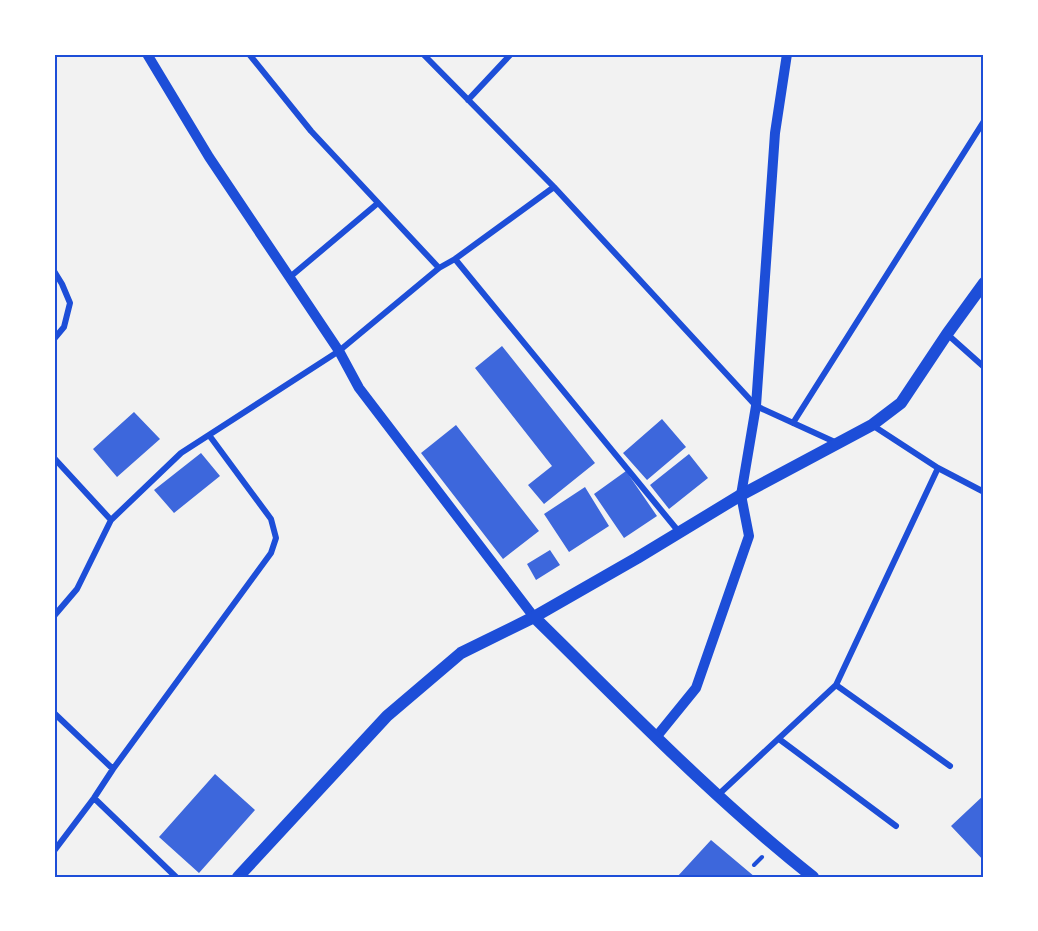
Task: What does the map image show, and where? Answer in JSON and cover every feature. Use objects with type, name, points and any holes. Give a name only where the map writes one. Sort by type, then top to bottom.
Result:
[{"type":"main road","points":[[238,877],[387,716],[461,653],[534,617],[741,495],[872,425],[901,403],[984,283]]},
{"type":"main road","points":[[534,617],[718,796],[813,877]]},
{"type":"street","points":[[147,54],[209,157],[339,351],[359,388],[534,617]]},
{"type":"street","points":[[249,54],[311,132],[439,268]]},
{"type":"street","points":[[423,54],[554,187],[756,406],[838,444]]},
{"type":"street","points":[[468,100],[511,54]]},
{"type":"street","points":[[657,736],[696,688],[749,536],[741,495],[756,406],[775,133],[787,54]]},
{"type":"street","points":[[793,423],[984,121]]},
{"type":"street","points":[[54,616],[77,589],[111,520],[182,453],[339,351],[439,268],[455,259],[554,187]]},
{"type":"street","points":[[290,277],[378,203]]},
{"type":"street","points":[[455,259],[680,533]]},
{"type":"street","points":[[54,271],[70,303],[64,327],[54,339]]},
{"type":"street","points":[[947,334],[984,367]]},
{"type":"street","points":[[872,425],[938,468],[984,492]]},
{"type":"street","points":[[54,851],[271,553],[276,538],[270,519],[209,435]]},
{"type":"street","points":[[54,458],[111,520]]},
{"type":"street","points":[[718,796],[836,685],[938,468]]},
{"type":"street","points":[[836,685],[950,766]]},
{"type":"street","points":[[54,712],[113,769]]},
{"type":"street","points":[[779,739],[896,826]]},
{"type":"street","points":[[94,798],[176,877]]},
{"type":"building","points":[[502,346],[595,463],[544,504],[528,485],[552,466],[475,368]]},
{"type":"building","points":[[134,412],[160,439],[117,477],[93,449]]},
{"type":"building","points":[[662,419],[686,447],[647,480],[623,453]]},
{"type":"building","points":[[456,425],[539,531],[503,559],[421,453]]},
{"type":"building","points":[[201,453],[220,476],[174,513],[154,490]]},
{"type":"building","points":[[689,454],[708,478],[669,509],[650,485]]},
{"type":"building","points":[[626,471],[657,516],[624,538],[594,494]]},
{"type":"building","points":[[585,487],[609,526],[569,552],[544,514]]},
{"type":"building","points":[[550,550],[560,565],[536,580],[527,564]]},
{"type":"building","points":[[215,774],[255,810],[199,873],[159,837]]},
{"type":"building","points":[[984,795],[984,861],[951,826]]},
{"type":"building","points":[[711,840],[755,877],[677,877]]}]
